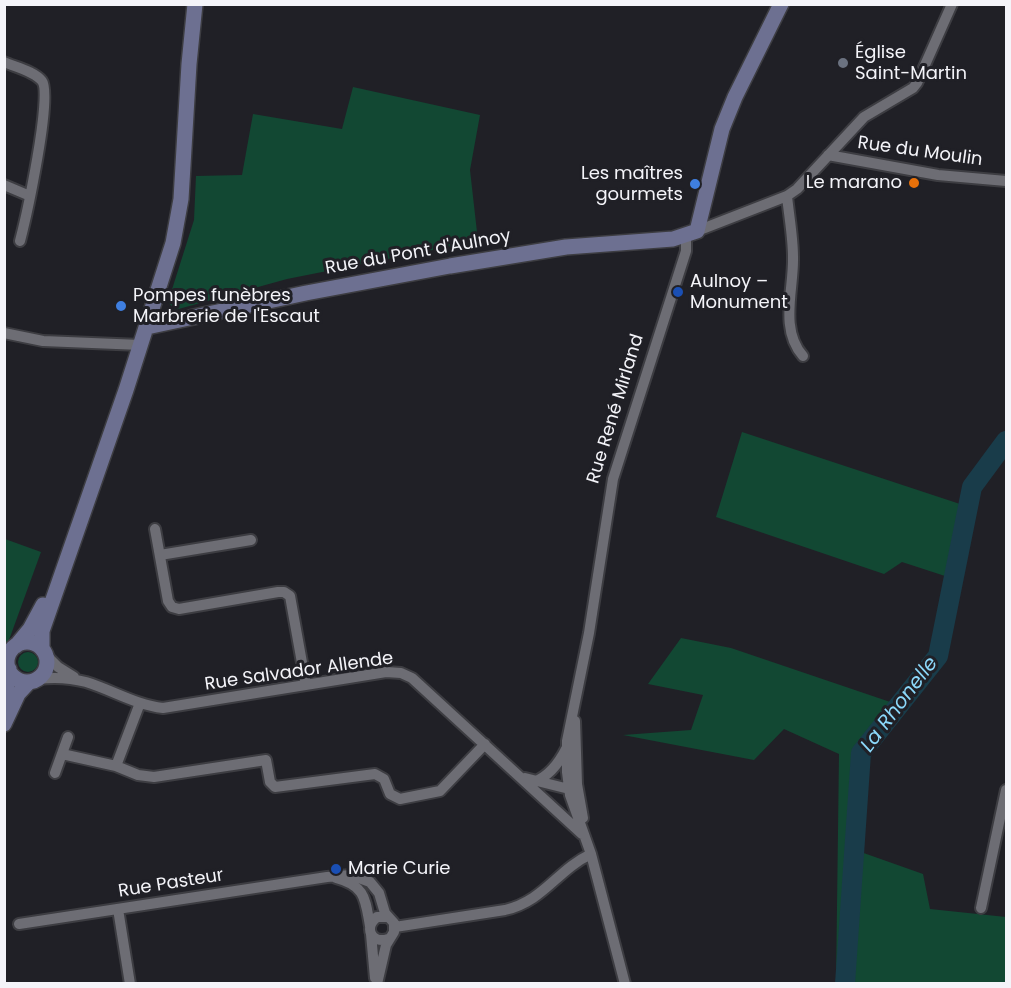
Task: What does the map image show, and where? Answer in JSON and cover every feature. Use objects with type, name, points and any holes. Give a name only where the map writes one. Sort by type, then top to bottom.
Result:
[{"type":"street","points":[[4,724],[18,694],[46,668],[41,633],[141,345],[177,227],[181,200],[195,4]]},
{"type":"street","name":"Rue René Mirland","points":[[591,854],[582,834],[572,792],[566,749],[589,633],[613,479],[692,234],[722,129],[735,97],[781,4]]},
{"type":"street","points":[[692,234],[787,196],[797,189],[864,117],[915,86],[952,4]]},
{"type":"street","points":[[4,62],[38,78],[44,86],[40,142],[20,241]]},
{"type":"street","name":"Rue du Moulin","points":[[828,155],[945,176],[1006,182]]},
{"type":"street","points":[[4,185],[30,196]]},
{"type":"street","points":[[787,196],[794,258],[789,322],[795,345],[803,356]]},
{"type":"street","name":"Rue du Pont d'Aulnoy","points":[[147,327],[306,293],[473,262],[566,248],[665,240],[692,234]]},
{"type":"street","points":[[4,333],[43,341],[141,345]]},
{"type":"street","points":[[155,529],[168,601],[174,608],[278,592],[288,594],[292,600],[306,685]]},
{"type":"street","points":[[160,555],[251,540]]},
{"type":"street","points":[[4,705],[9,669],[8,656],[30,629],[60,573]]},
{"type":"street","points":[[16,646],[28,642],[44,652],[62,670],[83,681]]},
{"type":"street","points":[[9,669],[17,679],[57,678],[83,681]]},
{"type":"street","name":"Rue Salvador Allende","points":[[83,681],[150,706],[169,708],[386,672],[401,673],[412,678],[582,834]]},
{"type":"street","points":[[116,766],[140,702]]},
{"type":"street","name":"Rue René Mirland","points":[[575,703],[572,792],[591,854],[625,984]]},
{"type":"street","points":[[55,773],[68,737]]},
{"type":"street","points":[[264,748],[270,782],[275,787],[375,774],[384,779],[390,794],[400,798],[440,791],[485,744]]},
{"type":"street","name":"Rue René Mirland","points":[[534,782],[547,775],[560,761],[566,749]]},
{"type":"street","points":[[62,754],[116,766],[138,775],[154,777],[266,759]]},
{"type":"street","name":"Rue Salvador Allende","points":[[522,777],[572,792]]},
{"type":"street","points":[[981,908],[1006,790]]},
{"type":"street","points":[[545,801],[558,801],[572,792]]},
{"type":"street","points":[[376,984],[388,939],[395,927],[519,906],[540,894],[570,866],[591,854]]},
{"type":"street","name":"Rue Pasteur","points":[[19,924],[327,876],[351,875],[370,882],[379,893],[384,911],[395,927]]},
{"type":"street","name":"Rue Pasteur","points":[[327,876],[345,880],[361,891],[365,900],[370,930]]},
{"type":"street","points":[[118,909],[130,984]]},
{"type":"street","points":[[376,984],[370,930],[376,917],[388,917]]},
{"type":"street","points":[[370,930],[379,941],[388,939]]},
{"type":"green space","points":[[353,87],[480,115],[470,170],[478,241],[287,279],[175,310],[168,302],[194,220],[196,176],[242,175],[253,114],[342,129]]},
{"type":"green space","points":[[742,432],[960,504],[945,576],[902,562],[884,574],[716,517]]},
{"type":"green space","points":[[4,539],[41,552],[5,651]]},
{"type":"green space","points":[[681,638],[731,648],[905,707],[866,760],[858,851],[923,874],[930,909],[1006,917],[1006,983],[836,983],[839,754],[784,729],[754,760],[623,735],[691,730],[703,695],[648,684]]},
{"type":"green space","points":[[28,652],[35,655],[38,662],[35,669],[28,672],[21,669],[18,662],[21,655]]},
{"type":"waterway","name":"La Rhonelle","points":[[845,984],[861,753],[938,656],[972,487],[1006,441]]},
{"type":"place","name":"Église Saint-Martin","points":[[843,63]]},
{"type":"place","name":"Le marano","points":[[914,183]]},
{"type":"place","name":"Les maîtres gourmets","points":[[695,184]]},
{"type":"place","name":"Aulnoy – Monument","points":[[678,292]]},
{"type":"place","name":"Pompes funèbres Marbrerie de l'Escaut","points":[[121,306]]},
{"type":"place","name":"Marie Curie","points":[[336,869]]}]
